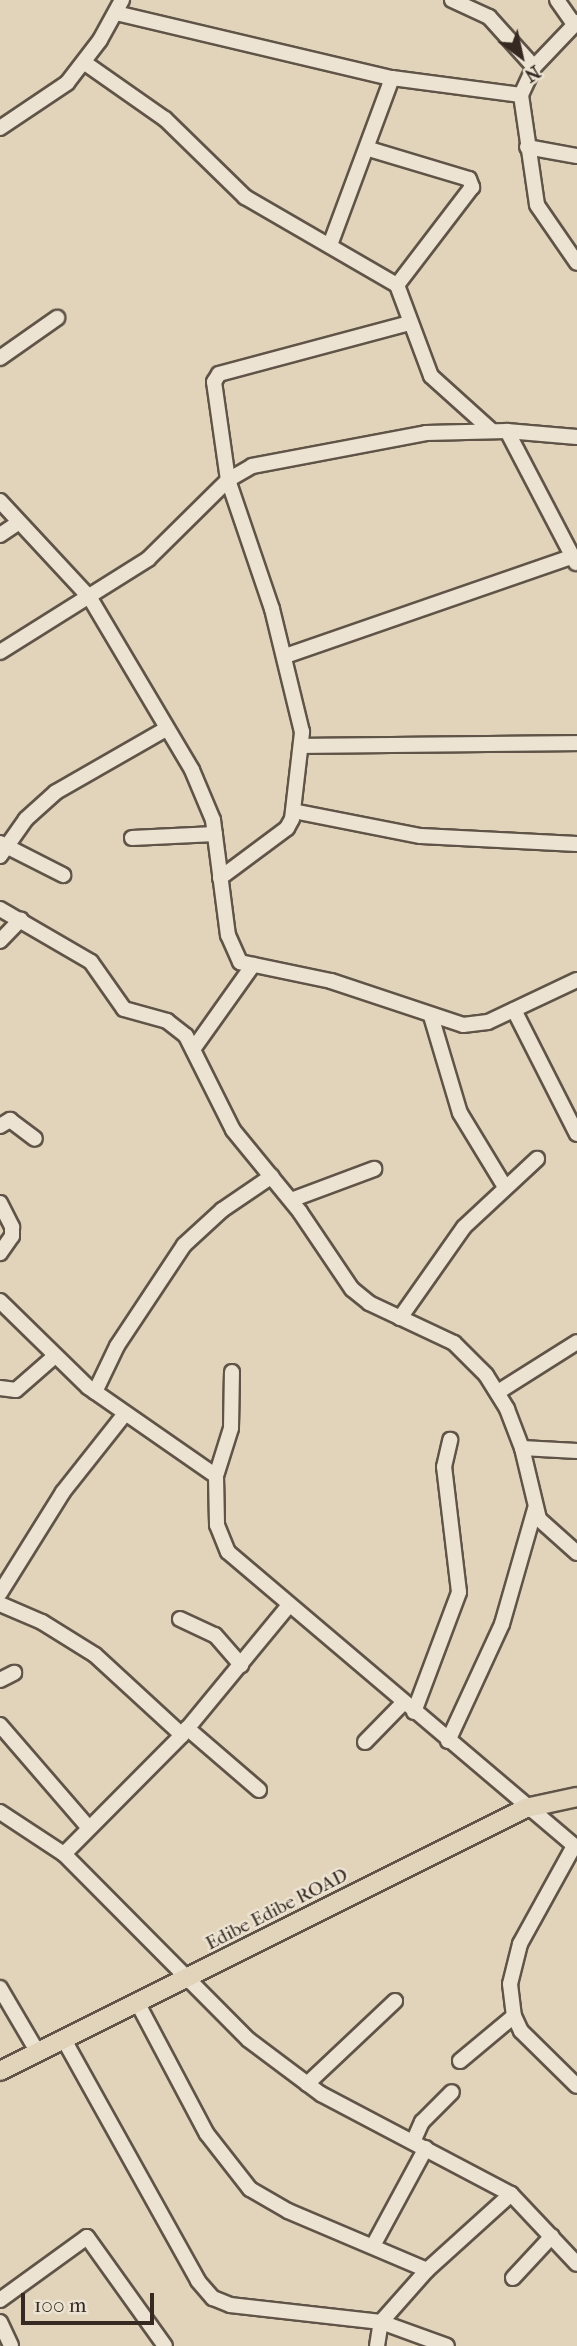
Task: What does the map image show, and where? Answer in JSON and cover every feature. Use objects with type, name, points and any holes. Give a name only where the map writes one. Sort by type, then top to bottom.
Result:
[{"type":"main road","name":"Edibe Edibe ROAD","points":[[0,2071],[526,1808],[577,1797]]},
{"type":"street","points":[[452,0],[489,17],[534,67]]},
{"type":"street","points":[[557,0],[575,23],[534,67],[521,95],[537,205],[577,263]]},
{"type":"street","points":[[0,128],[47,99],[85,63],[119,7],[392,78],[521,95]]},
{"type":"street","points":[[85,63],[165,120],[245,197],[397,285],[436,384],[469,406],[492,431]]},
{"type":"street","points":[[330,245],[369,149],[392,78]]},
{"type":"street","points":[[527,147],[577,156]]},
{"type":"street","points":[[369,149],[469,179],[472,187],[397,285]]},
{"type":"street","points":[[0,358],[57,318]]},
{"type":"street","points":[[220,878],[287,828],[293,811],[302,746],[301,715],[285,656],[228,480],[216,377],[410,323]]},
{"type":"street","points":[[0,652],[90,598],[156,552],[228,480],[263,462],[365,441],[492,431],[577,437]]},
{"type":"street","points":[[285,656],[574,560],[507,431]]},
{"type":"street","points":[[0,501],[90,598],[197,780],[215,834],[231,949],[240,962],[331,981],[431,1016],[477,1025],[577,980]]},
{"type":"street","points":[[0,535],[18,523]]},
{"type":"street","points":[[63,875],[2,849],[26,819],[56,792],[166,729]]},
{"type":"street","points":[[302,746],[577,743]]},
{"type":"street","points":[[293,811],[421,836],[577,844]]},
{"type":"street","points":[[132,838],[215,834]]},
{"type":"street","points":[[0,909],[91,962],[120,1006],[179,1027],[194,1048],[233,1130],[291,1200],[352,1289],[400,1318],[464,1350],[498,1392],[522,1448],[534,1509],[553,1535],[577,1553]]},
{"type":"street","points":[[0,941],[21,919]]},
{"type":"street","points":[[194,1048],[253,965]]},
{"type":"street","points":[[514,1010],[577,1134]]},
{"type":"street","points":[[431,1016],[460,1113],[505,1187]]},
{"type":"street","points":[[0,1126],[10,1120],[35,1139]]},
{"type":"street","points":[[400,1318],[464,1227],[537,1159]]},
{"type":"street","points":[[291,1200],[374,1169]]},
{"type":"street","points":[[95,1392],[117,1346],[184,1245],[222,1210],[272,1177]]},
{"type":"street","points":[[0,1203],[12,1227],[12,1236],[0,1253]]},
{"type":"street","points":[[0,1301],[95,1392],[124,1415],[216,1476]]},
{"type":"street","points":[[498,1392],[577,1342]]},
{"type":"street","points":[[0,1388],[16,1390],[55,1356]]},
{"type":"street","points":[[232,1371],[230,1428],[216,1476],[221,1543],[408,1707],[576,1847],[513,1960],[514,2016],[521,2031],[577,2086]]},
{"type":"street","points":[[0,1593],[63,1492],[124,1415]]},
{"type":"street","points":[[365,1741],[408,1707],[459,1592],[444,1467],[450,1440]]},
{"type":"street","points":[[522,1448],[577,1451]]},
{"type":"street","points":[[448,1741],[505,1615],[534,1509]]},
{"type":"street","points":[[0,1604],[42,1622],[95,1655],[259,1790]]},
{"type":"street","points":[[64,1854],[185,1731],[289,1605]]},
{"type":"street","points":[[180,1619],[215,1635],[241,1665]]},
{"type":"street","points":[[0,1725],[88,1827]]},
{"type":"street","points":[[0,1812],[64,1854],[248,2040],[307,2084],[511,2194],[577,2264]]},
{"type":"street","points":[[0,1989],[37,2051]]},
{"type":"street","points":[[307,2084],[395,2001]]},
{"type":"street","points":[[138,2002],[207,2134],[250,2189],[288,2211],[374,2244],[427,2270]]},
{"type":"street","points":[[460,2061],[514,2016]]},
{"type":"street","points":[[63,2038],[198,2281],[213,2298],[230,2305],[381,2322],[447,2346]]},
{"type":"street","points":[[374,2244],[420,2145],[422,2122],[452,2092]]},
{"type":"street","points":[[377,2346],[381,2322],[427,2270],[511,2194]]},
{"type":"street","points":[[513,2278],[552,2236]]},
{"type":"street","points":[[0,2300],[87,2237],[165,2346]]},
{"type":"street","points":[[0,2322],[11,2346]]}]
